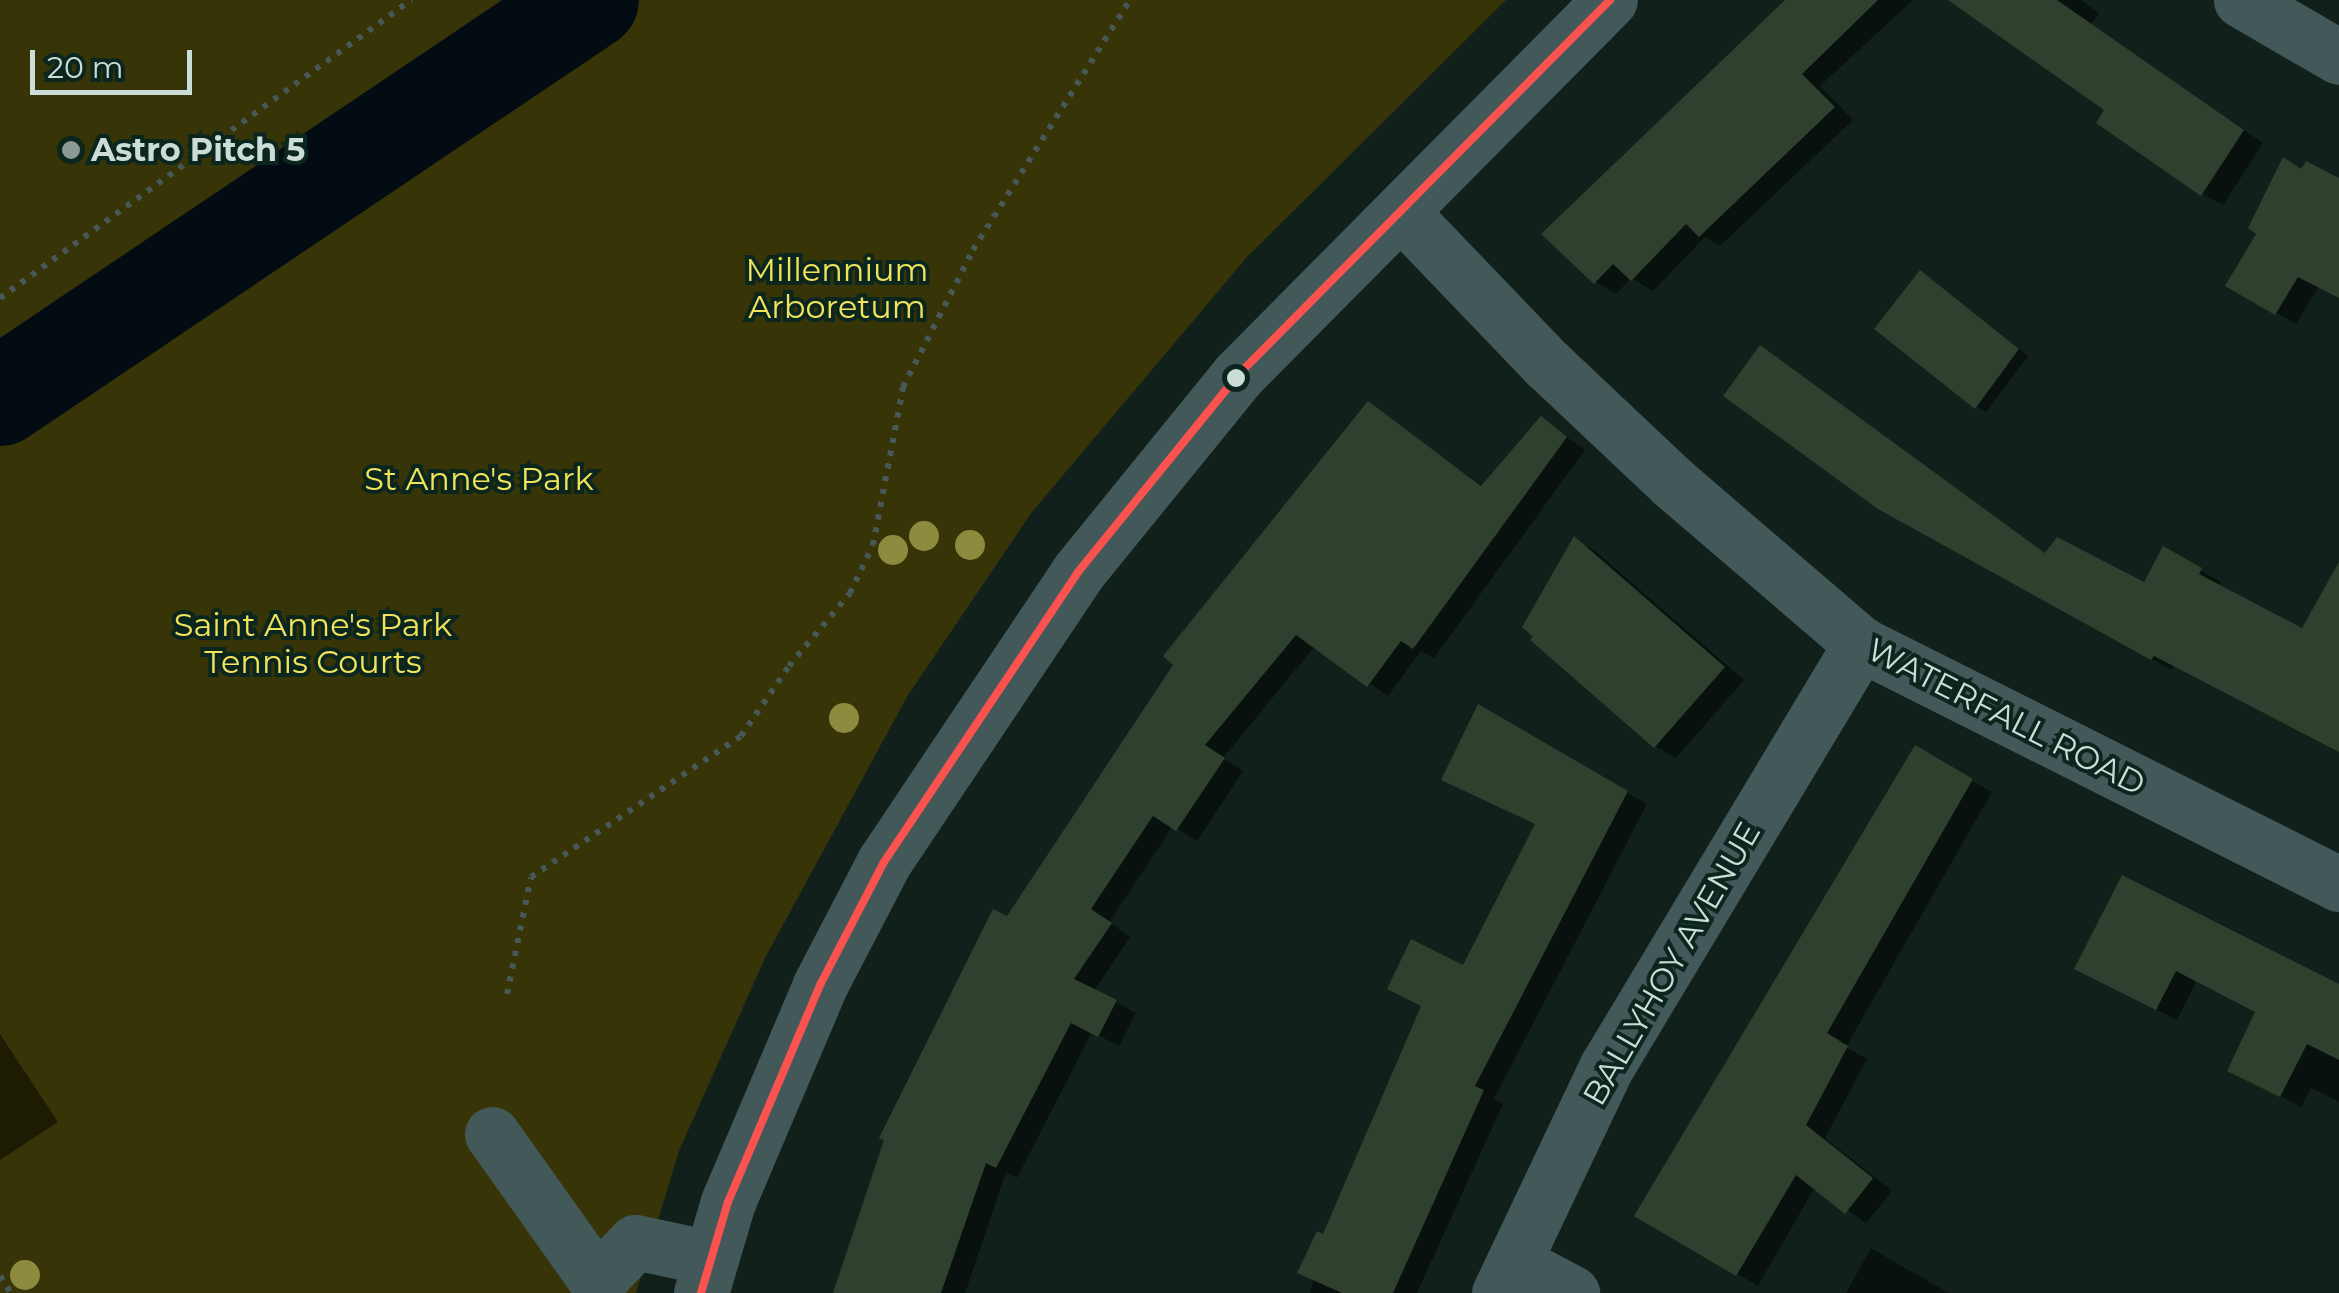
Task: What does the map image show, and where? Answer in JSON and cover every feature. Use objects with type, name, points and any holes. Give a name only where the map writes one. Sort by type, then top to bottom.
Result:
[{"type":"street","points":[[492,1134],[597,1282],[635,1242],[706,1275],[728,1202],[820,985],[884,862],[1078,572],[1238,375],[1402,213],[1438,169],[1610,0]]},
{"type":"street","points":[[2241,0],[2339,57]]},
{"type":"street","name":"WATERFALL ROAD","points":[[1402,213],[1547,364],[1658,469],[1861,644],[2339,884]]},
{"type":"street","name":"BALLYHOY AVENUE","points":[[1507,1277],[1608,1066],[1861,644]]},
{"type":"street","points":[[1507,1277],[1572,1293]]},
{"type":"path","points":[[0,298],[411,0]]},
{"type":"path","points":[[507,994],[531,877],[741,736],[789,666],[850,593],[873,546],[902,387],[973,250],[1048,138],[1130,0]]},
{"type":"path","points":[[0,1276],[11,1293]]},
{"type":"green space","name":"St Anne's Park","points":[[0,0],[1506,0],[1247,257],[1032,512],[908,695],[765,958],[679,1151],[636,1293],[0,1293]]},
{"type":"building","points":[[1785,0],[1878,0],[1802,74],[1835,107],[1699,237],[1686,224],[1631,281],[1613,264],[1594,284],[1541,234]]},
{"type":"building","points":[[1948,0],[2057,0],[2244,130],[2201,196],[2096,123],[2104,110]]},
{"type":"building","points":[[2283,157],[2301,169],[2306,161],[2339,178],[2339,298],[2298,277],[2275,315],[2225,286],[2256,234],[2248,228]]},
{"type":"building","points":[[1920,270],[2019,349],[1975,409],[1874,329]]},
{"type":"building","points":[[1760,345],[2045,553],[2057,537],[2144,582],[2163,546],[2202,568],[2199,574],[2302,628],[2339,562],[2339,752],[2154,656],[2151,660],[1878,509],[1723,396]]},
{"type":"building","points":[[1368,401],[1481,486],[1541,416],[1567,437],[1413,649],[1401,641],[1367,687],[1296,635],[1205,745],[1225,758],[1176,831],[1153,816],[1091,909],[1112,923],[1074,979],[1117,1000],[1098,1037],[1071,1023],[996,1168],[986,1163],[941,1293],[833,1293],[884,1140],[879,1138],[993,909],[1007,916],[1173,665],[1163,656]]},
{"type":"building","points":[[1574,536],[1725,667],[1654,748],[1530,640],[1533,637],[1522,627]]},
{"type":"building","points":[[1478,704],[1628,791],[1475,1086],[1484,1090],[1393,1293],[1342,1293],[1297,1273],[1317,1231],[1323,1234],[1421,1006],[1387,989],[1411,939],[1463,965],[1535,824],[1441,780]]},
{"type":"building","points":[[1915,745],[1973,779],[1827,1033],[1848,1046],[1806,1125],[1873,1178],[1845,1214],[1796,1175],[1736,1276],[1634,1216]]},
{"type":"building","points":[[2122,875],[2339,984],[2339,1060],[2307,1044],[2280,1097],[2227,1071],[2255,1012],[2176,971],[2156,1010],[2074,969]]},
{"type":"waterway","points":[[0,397],[590,0]]},
{"type":"transit line","points":[[701,1293],[728,1202],[820,985],[884,862],[1078,572],[1238,375],[1610,0]]},
{"type":"place","name":"Astro Pitch 5","points":[[71,150]]},
{"type":"park label","name":"Millennium Arboretum","points":[[837,290]]},
{"type":"park label","name":"Saint Anne's Park Tennis Courts","points":[[313,644]]}]
